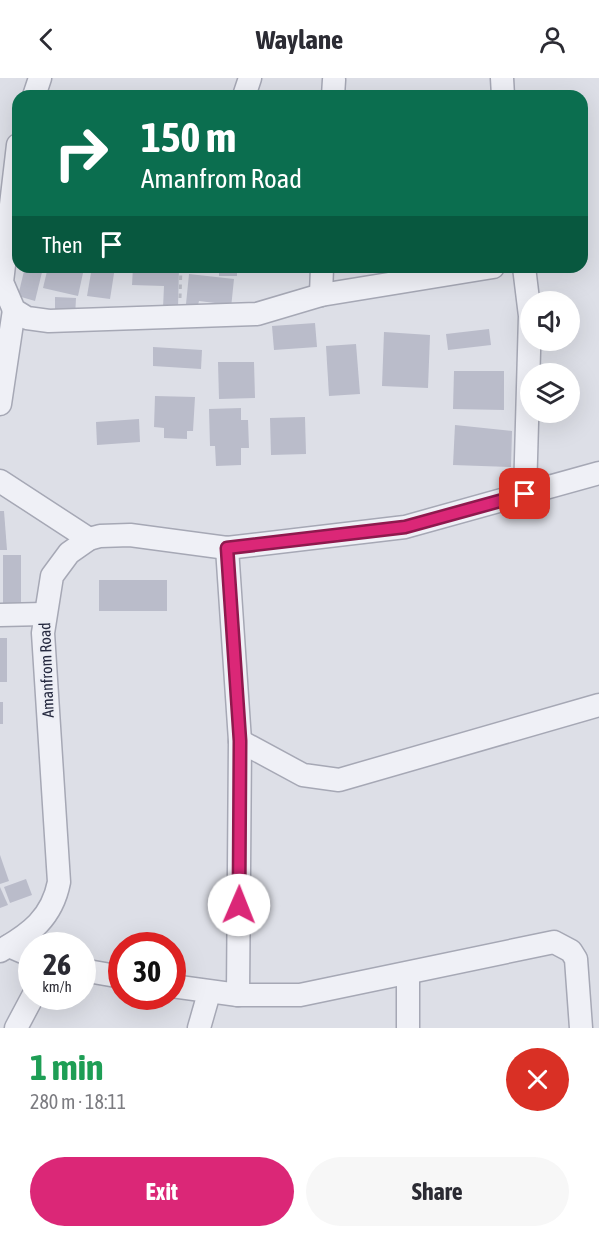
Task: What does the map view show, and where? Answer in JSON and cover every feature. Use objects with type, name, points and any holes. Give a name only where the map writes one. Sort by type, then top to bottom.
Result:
[{"type":"street","points":[[12,161],[1,282],[14,309],[27,318],[49,321],[256,314],[321,295],[456,273]]},
{"type":"street","points":[[321,295],[322,273]]},
{"type":"street","points":[[525,273],[530,316],[525,494]]},
{"type":"street","points":[[0,404],[14,309]]},
{"type":"street","points":[[0,481],[89,539],[130,535],[227,548],[405,527],[599,473]]},
{"type":"street","name":"Amanfrom Road","points":[[5,948],[46,917],[52,907],[58,882],[44,676],[44,614],[52,576],[59,563],[89,539]]},
{"type":"street","points":[[227,548],[240,741],[237,995]]},
{"type":"street","points":[[0,615],[44,614]]},
{"type":"street","points":[[240,741],[303,775],[339,780],[599,705]]},
{"type":"street","points":[[186,989],[237,995],[300,995],[408,975],[554,942],[571,951],[576,959],[581,1028]]},
{"type":"street","points":[[408,975],[408,1028]]},
{"type":"street","points":[[199,1028],[209,993]]},
{"type":"street","points":[[16,1028],[26,1010]]},
{"type":"path","points":[[181,273],[183,318]]},
{"type":"building","points":[[24,273],[42,273],[35,301],[18,296]]},
{"type":"building","points":[[47,273],[83,273],[78,296],[43,288]]},
{"type":"building","points":[[91,273],[114,273],[110,299],[87,296]]},
{"type":"building","points":[[133,273],[179,273],[178,308],[163,308],[164,286],[132,285]]},
{"type":"building","points":[[219,273],[237,273],[237,276],[219,276]]},
{"type":"building","points":[[189,274],[234,279],[231,308],[223,307],[223,304],[199,301],[198,305],[186,304]]},
{"type":"building","points":[[55,297],[76,298],[75,317],[55,316]]},
{"type":"building","points":[[315,323],[317,347],[274,350],[272,326]]},
{"type":"building","points":[[489,329],[491,345],[448,350],[446,334]]},
{"type":"building","points":[[384,332],[430,335],[428,388],[382,386]]},
{"type":"building","points":[[356,344],[360,394],[329,396],[326,346]]},
{"type":"building","points":[[153,347],[202,350],[201,369],[153,366]]},
{"type":"building","points":[[218,362],[254,362],[255,398],[219,399]]},
{"type":"building","points":[[454,371],[504,371],[504,410],[453,409]]},
{"type":"building","points":[[155,396],[195,397],[193,431],[187,431],[187,439],[164,438],[164,428],[154,427]]},
{"type":"building","points":[[241,408],[241,420],[248,420],[249,448],[241,448],[241,465],[216,466],[215,446],[210,446],[209,409]]},
{"type":"building","points":[[305,417],[306,454],[271,455],[270,418]]},
{"type":"building","points":[[139,419],[140,442],[97,445],[96,422]]},
{"type":"building","points":[[455,425],[512,431],[511,467],[453,465]]},
{"type":"building","points":[[0,511],[4,511],[7,550],[0,550]]},
{"type":"building","points":[[3,555],[21,555],[21,607],[3,607]]},
{"type":"building","points":[[99,580],[167,580],[167,611],[99,611]]},
{"type":"building","points":[[0,638],[7,638],[7,682],[0,682]]},
{"type":"building","points":[[0,702],[3,702],[3,724],[0,724]]},
{"type":"building","points":[[0,855],[9,881],[0,884]]},
{"type":"building","points":[[26,879],[32,895],[10,903],[4,887]]},
{"type":"building","points":[[0,887],[8,905],[0,908]]},
{"type":"route","points":[[239,905],[240,741],[227,548],[405,527],[525,494]]}]
